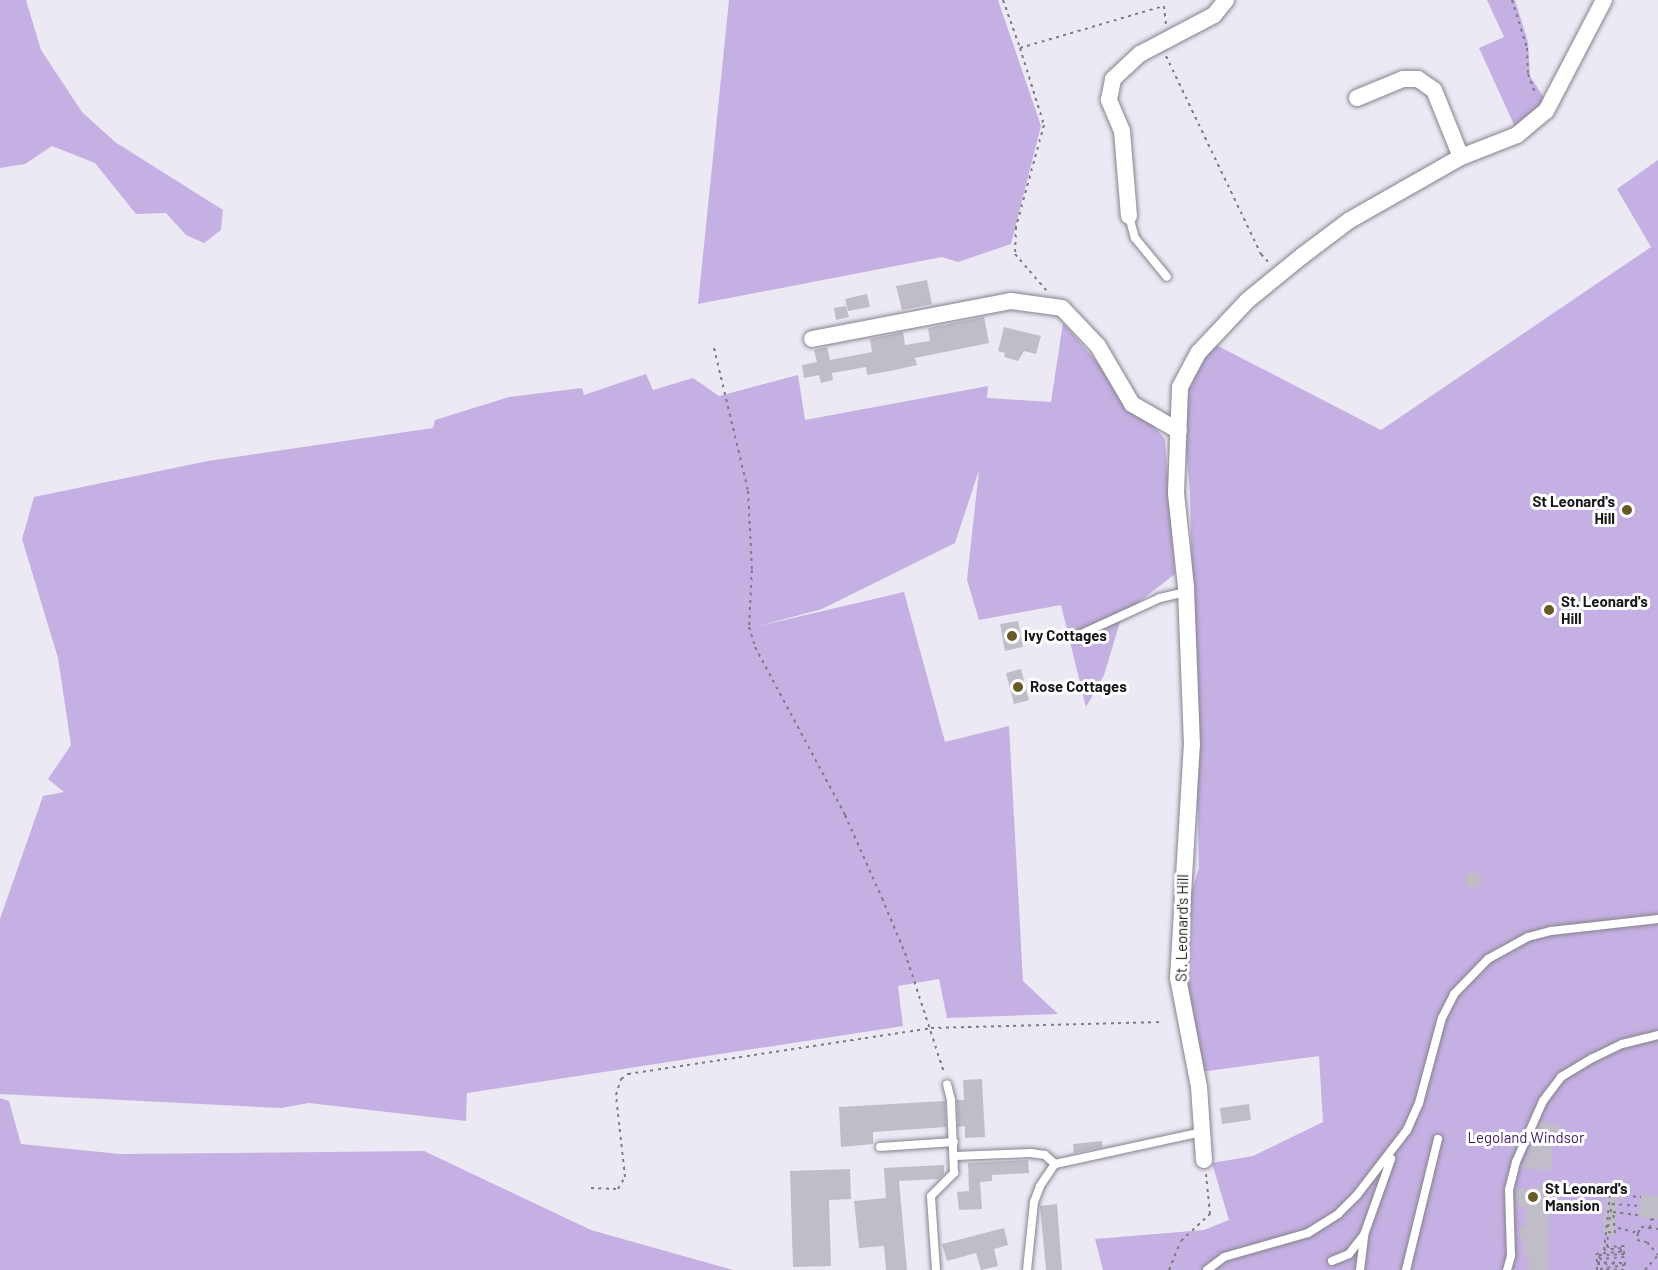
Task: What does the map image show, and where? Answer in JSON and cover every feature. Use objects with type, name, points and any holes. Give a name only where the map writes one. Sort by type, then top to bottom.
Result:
[{"type":"street","points":[[1129,216],[1122,131],[1109,100],[1113,79],[1140,54],[1214,15],[1226,0]]},
{"type":"street","name":"St. Leonard's Hill","points":[[1204,1160],[1199,1088],[1178,978],[1192,745],[1186,592],[1176,493],[1180,387],[1199,352],[1248,300],[1350,220],[1461,157],[1517,135],[1546,111],[1604,0]]},
{"type":"street","points":[[1357,98],[1403,79],[1418,79],[1434,90],[1461,157]]},
{"type":"street","points":[[812,339],[1011,301],[1062,309],[1098,346],[1131,404],[1179,431]]},
{"type":"lane","points":[[1129,216],[1135,238],[1167,277]]},
{"type":"lane","points":[[1077,636],[1160,598],[1186,592]]},
{"type":"lane","points":[[1360,1270],[1364,1235],[1393,1153],[1419,1103],[1442,1018],[1469,975],[1488,959],[1528,938],[1576,927],[1658,919]]},
{"type":"lane","points":[[1507,1270],[1511,1257],[1509,1190],[1516,1162],[1543,1101],[1561,1077],[1593,1058],[1622,1044],[1658,1035]]},
{"type":"lane","points":[[936,1270],[931,1196],[951,1180],[954,1156],[947,1084]]},
{"type":"lane","points":[[1027,1270],[1034,1202],[1055,1164],[1202,1132]]},
{"type":"lane","points":[[1406,1270],[1438,1139]]},
{"type":"lane","points":[[880,1147],[954,1142]]},
{"type":"lane","points":[[954,1156],[1031,1153],[1046,1155],[1055,1164]]},
{"type":"lane","points":[[1207,1270],[1224,1257],[1308,1233],[1324,1224],[1357,1195],[1393,1153]]},
{"type":"lane","points":[[1332,1261],[1349,1254],[1364,1235]]},
{"type":"path","points":[[1003,0],[1044,125],[1016,227],[1015,254],[1062,309]]},
{"type":"path","points":[[1512,0],[1527,48],[1528,74],[1546,111]]},
{"type":"path","points":[[1020,48],[1164,6],[1164,43],[1262,254],[1280,275]]},
{"type":"path","points":[[714,348],[748,491],[752,570],[749,627],[755,647],[845,815],[905,953],[931,1028],[947,1084]]},
{"type":"path","points":[[591,1188],[618,1188],[625,1177],[616,1095],[621,1079],[628,1074],[931,1028],[1162,1022]]},
{"type":"path","points":[[1169,1270],[1181,1241],[1210,1214],[1204,1160]]},
{"type":"path","points":[[1597,1270],[1597,1264],[1622,1263],[1597,1262],[1596,1254],[1621,1252],[1621,1248],[1604,1250],[1610,1195],[1641,1197]]},
{"type":"path","points":[[1608,1227],[1612,1204],[1640,1206]]},
{"type":"path","points":[[1624,1270],[1600,1269],[1625,1265],[1624,1257],[1599,1259],[1599,1255],[1624,1254],[1624,1246],[1607,1247],[1608,1232],[1615,1233],[1613,1212],[1639,1215]]},
{"type":"path","points":[[1650,1228],[1652,1219],[1658,1220]]},
{"type":"path","points":[[1645,1270],[1658,1255],[1647,1242],[1637,1240],[1638,1233],[1641,1227],[1658,1229]]},
{"type":"path","points":[[1618,1228],[1638,1233]]},
{"type":"green space","points":[[0,0],[26,0],[41,50],[82,112],[115,142],[223,210],[221,230],[204,243],[186,235],[166,213],[136,214],[95,163],[52,146],[25,164],[0,168]]},
{"type":"green space","points":[[729,0],[998,0],[1041,126],[1011,244],[958,262],[942,257],[698,304]]},
{"type":"green space","points":[[1487,0],[1515,0],[1528,42],[1530,76],[1546,101],[1516,129],[1479,48],[1504,37]]},
{"type":"green space","name":"Legoland Windsor","points":[[1658,160],[1658,1270],[1103,1270],[1095,1239],[1204,1230],[1229,1220],[1212,1163],[1253,1156],[1323,1122],[1319,1056],[1200,1072],[1186,996],[1186,910],[1199,868],[1190,494],[1184,423],[1185,399],[1197,370],[1214,344],[1381,430],[1651,247],[1617,189]]},
{"type":"green space","points":[[1063,323],[1165,439],[1175,574],[1122,615],[1104,675],[1086,707],[1061,605],[979,620],[967,580],[979,470],[955,543],[822,609],[755,627],[904,592],[945,742],[1009,726],[1023,981],[1058,1014],[947,1018],[939,979],[898,986],[903,1026],[467,1093],[466,1121],[309,1103],[281,1108],[0,1094],[0,919],[43,796],[64,792],[48,779],[71,745],[58,658],[22,539],[34,497],[208,461],[433,428],[435,420],[509,397],[582,388],[584,395],[646,374],[653,390],[693,378],[719,396],[798,375],[805,420],[988,386],[987,398],[1051,402]]},
{"type":"green space","points":[[0,1098],[9,1101],[21,1144],[120,1154],[424,1151],[591,1230],[733,1270],[0,1270]]},
{"type":"building","points":[[927,280],[932,304],[902,310],[896,286]]},
{"type":"building","points":[[867,294],[870,307],[848,311],[845,299]]},
{"type":"building","points":[[846,306],[849,317],[836,320],[834,308]]},
{"type":"building","points":[[984,317],[989,343],[915,358],[917,365],[890,371],[867,375],[866,367],[832,373],[833,380],[821,383],[819,375],[804,378],[802,365],[817,362],[814,350],[827,347],[830,360],[872,352],[870,339],[903,332],[905,345],[930,341],[928,328]]},
{"type":"building","points":[[1004,327],[1041,336],[1036,354],[1024,351],[1018,361],[1004,357],[1005,353],[998,351]]},
{"type":"building","name":"Ivy Cottages","points":[[1018,621],[1023,647],[1005,651],[1000,624]]},
{"type":"building","name":"Rose Cottages","points":[[1021,669],[1029,700],[1014,704],[1006,673]]},
{"type":"building","points":[[1473,872],[1481,880],[1473,888],[1465,880]]},
{"type":"building","points":[[982,1079],[985,1137],[965,1138],[965,1126],[958,1127],[957,1100],[964,1100],[963,1080]]},
{"type":"building","points":[[945,1101],[946,1127],[873,1132],[873,1144],[841,1147],[839,1107]]},
{"type":"building","points":[[1249,1104],[1251,1120],[1222,1124],[1220,1108]]},
{"type":"building","points":[[1541,1120],[1559,1126],[1558,1145],[1552,1146],[1551,1171],[1522,1168]]},
{"type":"building","points":[[1102,1141],[1102,1147],[1074,1153],[1073,1144]]},
{"type":"building","points":[[1028,1160],[1029,1173],[992,1175],[992,1181],[980,1182],[982,1209],[959,1210],[957,1192],[969,1191],[968,1163]]},
{"type":"building","points":[[944,1165],[944,1174],[939,1179],[899,1181],[907,1270],[886,1270],[884,1246],[859,1248],[854,1201],[886,1198],[884,1168]]},
{"type":"building","points":[[850,1169],[851,1199],[829,1200],[831,1266],[793,1267],[790,1171]]},
{"type":"building","points":[[1550,1187],[1548,1270],[1529,1270],[1529,1255],[1523,1255],[1523,1239],[1519,1239],[1520,1228],[1525,1227],[1525,1207],[1516,1206],[1516,1189]]},
{"type":"building","points":[[1607,1192],[1618,1193],[1614,1236],[1603,1235]]},
{"type":"building","points":[[1641,1194],[1658,1196],[1658,1219],[1639,1217]]},
{"type":"building","points":[[1057,1204],[1062,1270],[1046,1270],[1040,1206]]},
{"type":"building","points":[[1004,1228],[1008,1245],[994,1249],[998,1266],[981,1270],[976,1253],[947,1261],[942,1244]]},
{"type":"place","name":"St Leonard's Hill","points":[[1627,510]]},
{"type":"place","name":"St. Leonard's Hill","points":[[1549,610]]},
{"type":"place","name":"Ivy Cottages","points":[[1012,636]]},
{"type":"place","name":"Rose Cottages","points":[[1018,687]]},
{"type":"place","name":"St Leonard's Mansion","points":[[1533,1197]]}]
